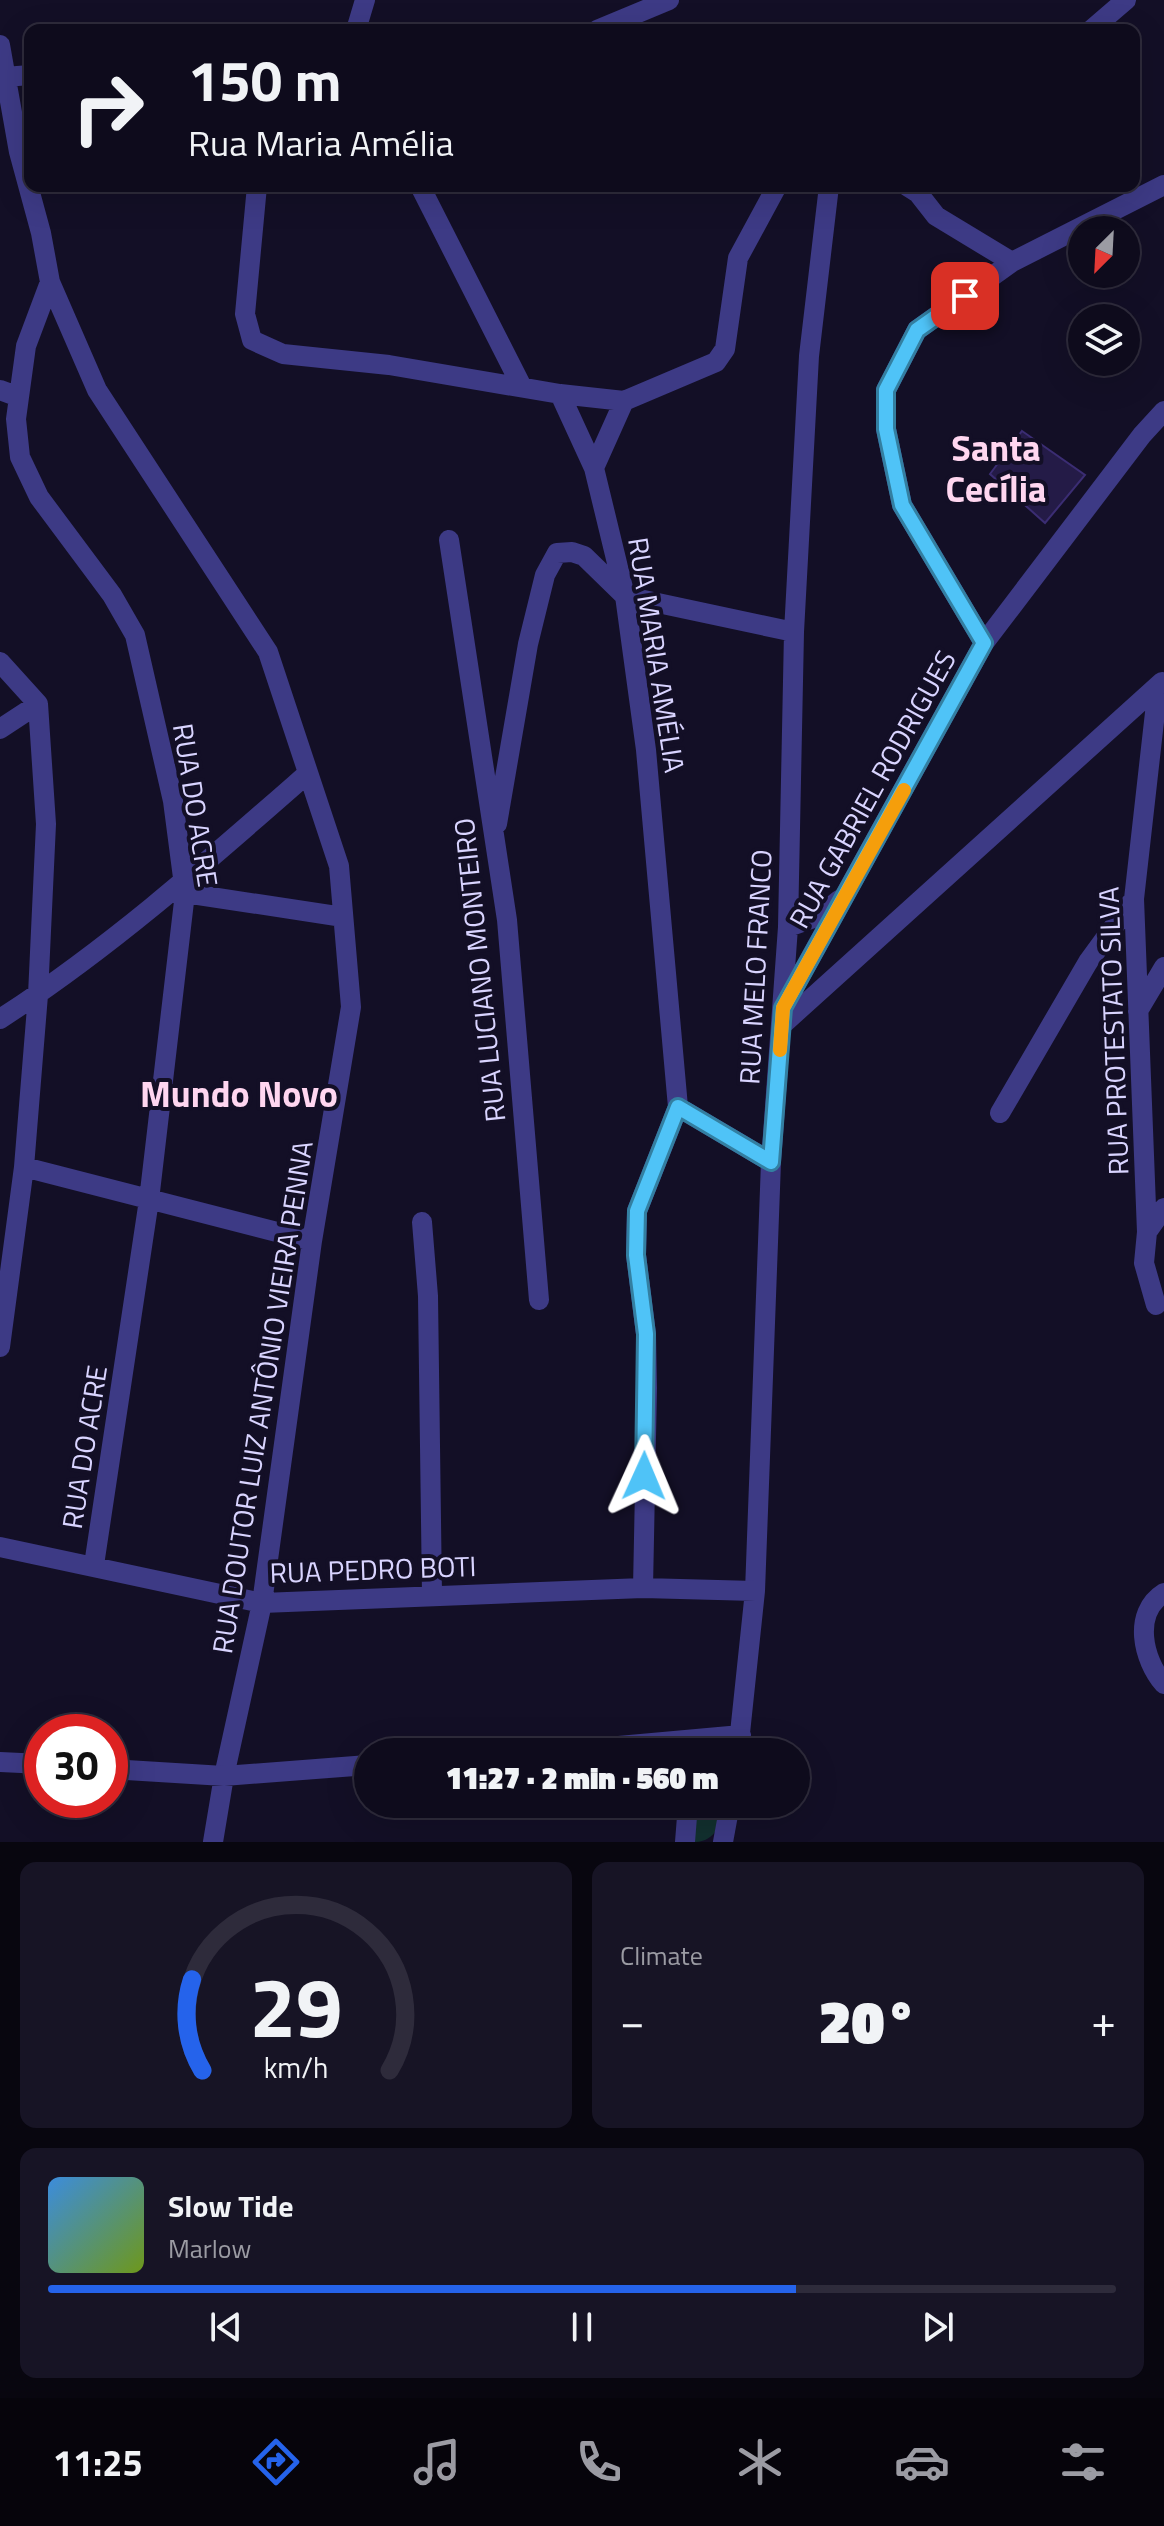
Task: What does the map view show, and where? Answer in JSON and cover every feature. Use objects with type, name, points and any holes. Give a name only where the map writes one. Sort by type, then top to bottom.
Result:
[{"type":"street","points":[[358,24],[365,0]]},
{"type":"street","points":[[615,24],[669,0]]},
{"type":"street","points":[[1098,24],[1126,0]]},
{"type":"street","name":"RUA DOUTOR LUIZ ANTÔNIO VIEIRA PENNA","points":[[0,45],[24,170]]},
{"type":"street","points":[[5,77],[24,75]]},
{"type":"street","points":[[984,643],[902,505],[886,429],[886,390],[917,330],[1012,262],[1164,185]]},
{"type":"street","name":"RUA DOUTOR LUIZ ANTÔNIO VIEIRA PENNA","points":[[30,192],[50,282],[97,390],[268,652],[339,866],[351,1007],[312,1241],[262,1603],[224,1776],[213,1842]]},
{"type":"street","points":[[256,192],[245,314],[252,340],[283,354],[389,365],[560,394],[624,401],[716,362],[725,349],[738,258],[774,192]]},
{"type":"street","points":[[423,192],[521,385]]},
{"type":"street","name":"RUA MELO FRANCO","points":[[741,1738],[755,1591],[771,1162],[788,927],[794,632],[809,356],[828,192]]},
{"type":"street","points":[[920,192],[936,216],[1012,262]]},
{"type":"street","name":"RUA DO ACRE","points":[[50,282],[10,394],[20,457],[39,497],[112,595],[135,635],[173,801],[185,888],[149,1200],[94,1565]]},
{"type":"street","name":"RUA MARIA AMÉLIA","points":[[560,394],[594,468],[625,596],[646,750],[678,1107]]},
{"type":"street","points":[[594,468],[624,401]]},
{"type":"street","name":"RUA GABRIEL RODRIGUES","points":[[783,1016],[984,643],[1142,435],[1164,411]]},
{"type":"street","name":"RUA LUCIANO MONTEIRO","points":[[449,540],[507,920],[539,1300]]},
{"type":"street","points":[[494,840],[528,644],[545,575],[557,553],[572,552],[584,556],[625,596],[794,632]]},
{"type":"street","points":[[0,662],[38,704],[46,824],[38,995],[24,1167],[0,1347]]},
{"type":"street","points":[[783,1016],[1161,683]]},
{"type":"street","name":"RUA PROTESTATO SILVA","points":[[1156,1305],[1144,1263],[1147,1232],[1134,899],[1161,683]]},
{"type":"street","points":[[0,729],[38,704]]},
{"type":"street","points":[[0,1019],[185,888],[307,774]]},
{"type":"street","points":[[185,888],[343,917]]},
{"type":"street","points":[[788,927],[819,916],[848,893]]},
{"type":"street","points":[[1000,1113],[1088,962],[1134,899]]},
{"type":"street","points":[[1138,1011],[1164,967]]},
{"type":"street","points":[[643,1588],[647,1348],[636,1255],[637,1211],[678,1107],[771,1162]]},
{"type":"street","points":[[24,1167],[312,1241]]},
{"type":"street","points":[[1147,1232],[1164,1208]]},
{"type":"street","points":[[422,1222],[428,1296],[432,1595]]},
{"type":"street","name":"RUA PEDRO BOTI","points":[[0,1547],[262,1603],[643,1588],[755,1591]]},
{"type":"street","points":[[1164,1593],[1155,1599],[1146,1618],[1143,1642],[1156,1675],[1164,1684]]},
{"type":"street","points":[[0,1762],[24,1763]]},
{"type":"street","points":[[128,1770],[224,1776],[354,1766]]},
{"type":"street","points":[[685,1842],[687,1818]]},
{"type":"street","points":[[723,1842],[727,1818]]},
{"type":"green space","points":[[695,1818],[722,1818],[713,1835],[695,1842]]},
{"type":"building","points":[[1022,431],[1085,475],[1045,523],[990,474]]},
{"type":"slow traffic","points":[[780,1050],[783,1008],[904,790]]},
{"type":"district","name":"Santa Cecília","points":[[996,468]]},
{"type":"district","name":"Mundo Novo","points":[[239,1093]]},
{"type":"route","points":[[644,1476],[646,1334],[636,1255],[637,1211],[645,1186],[678,1107],[771,1162],[783,1008],[984,643],[902,505],[886,429],[886,390],[917,330],[965,296]]}]
